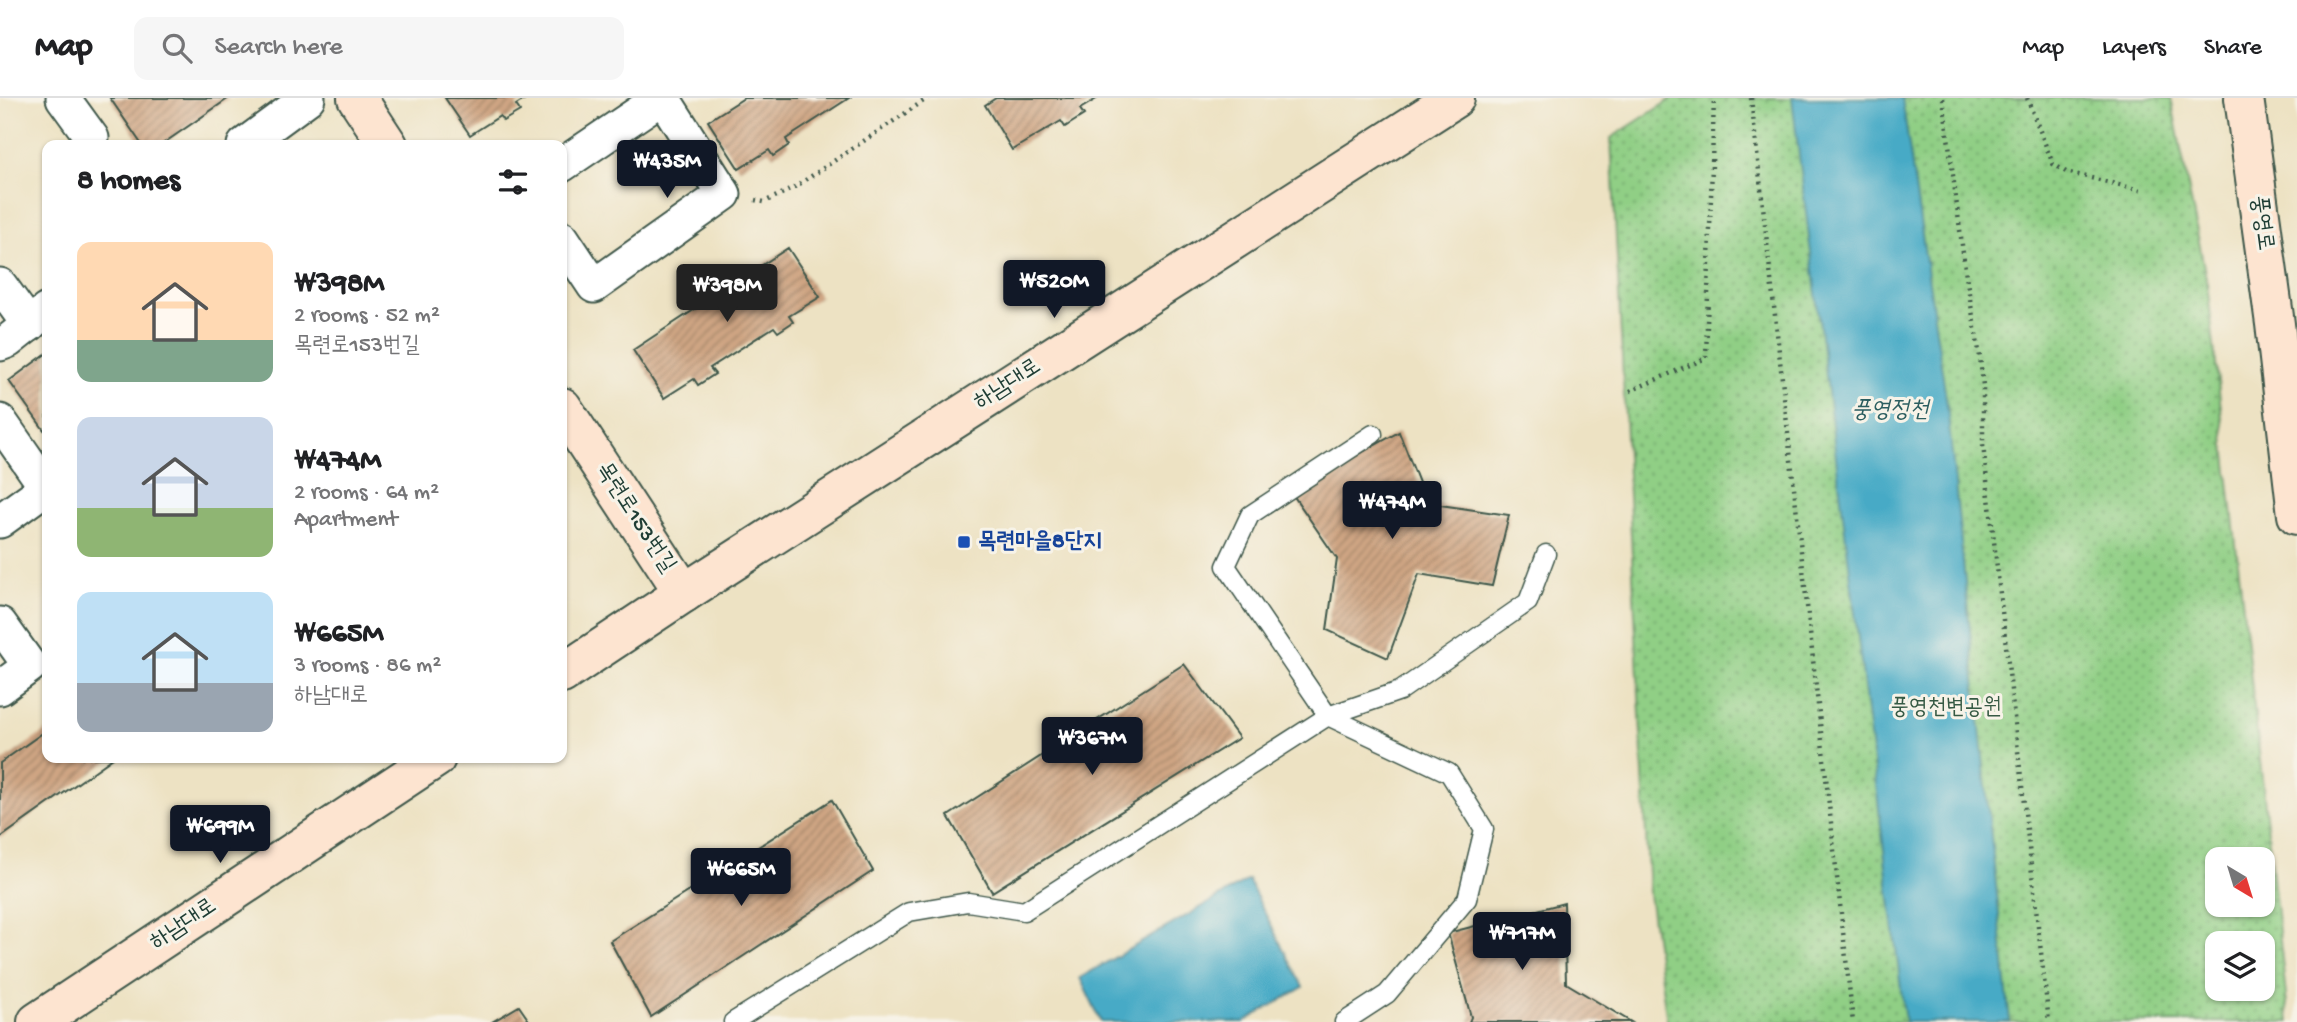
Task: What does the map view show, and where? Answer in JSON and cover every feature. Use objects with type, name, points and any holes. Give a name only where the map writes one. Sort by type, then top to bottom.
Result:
[{"type":"main road","points":[[357,98],[385,140]]},
{"type":"main road","name":"하남대로","points":[[567,671],[1455,98]]},
{"type":"main road","name":"풍영로","points":[[2244,98],[2286,323],[2297,515]]},
{"type":"main road","name":"목련로153번길","points":[[567,415],[684,593]]},
{"type":"main road","name":"하남대로","points":[[37,1022],[428,763]]},
{"type":"street","points":[[63,98],[92,138]]},
{"type":"street","points":[[251,140],[308,98]]},
{"type":"street","points":[[567,162],[662,98],[724,194],[594,286],[567,246]]},
{"type":"street","points":[[0,285],[38,318],[0,344]]},
{"type":"street","points":[[0,421],[42,480]]},
{"type":"street","points":[[0,521],[42,491]]},
{"type":"street","points":[[0,624],[30,666],[0,688]]},
{"type":"lane","points":[[1344,1022],[1387,994],[1467,899],[1484,829],[1449,773],[1328,716],[1226,566],[1250,515],[1373,434]]},
{"type":"lane","points":[[733,1022],[909,912],[968,902],[1024,911],[1328,716],[1400,691],[1528,602],[1546,554]]},
{"type":"path","points":[[724,194],[764,202],[792,189],[928,98]]},
{"type":"path","points":[[1630,391],[1706,358],[1714,98]]},
{"type":"path","points":[[1751,98],[1853,1022]]},
{"type":"path","points":[[1943,98],[1966,276],[1980,357],[1983,445],[2049,1022]]},
{"type":"path","points":[[2027,98],[2053,164],[2066,172],[2145,191]]},
{"type":"green space","name":"풍영천변공원","points":[[1673,98],[2171,98],[2207,283],[2270,847],[2205,847],[2205,917],[2275,917],[2275,896],[2289,1022],[1667,1022],[1649,894],[1611,138]]},
{"type":"water","name":"풍영정천","points":[[1792,98],[1902,98],[1947,405],[2010,1022],[1905,1022]]},
{"type":"water","points":[[1248,880],[1303,987],[1244,1022],[1101,1022],[1080,978]]},
{"type":"building","points":[[110,98],[229,98],[168,140],[139,140]]},
{"type":"building","points":[[445,98],[527,98],[516,105],[520,111],[503,121],[500,116],[470,135]]},
{"type":"building","points":[[744,98],[849,98],[786,139],[789,145],[773,156],[769,150],[739,169],[708,121]]},
{"type":"building","points":[[996,98],[1098,98],[1080,109],[1084,115],[1065,127],[1061,121],[1012,150],[985,105]]},
{"type":"building","points":[[788,248],[820,297],[789,316],[793,322],[778,332],[774,327],[710,368],[715,374],[698,385],[694,379],[664,398],[633,350]]},
{"type":"building","points":[[42,357],[42,427],[9,381]]},
{"type":"building","points":[[1399,432],[1427,503],[1509,515],[1492,586],[1419,574],[1388,658],[1327,630],[1337,559],[1291,492]]},
{"type":"building","points":[[1184,664],[1239,738],[992,892],[948,816]]},
{"type":"building","points":[[42,734],[42,763],[106,763],[0,838],[0,763]]},
{"type":"building","points":[[832,800],[873,871],[651,1017],[610,941]]},
{"type":"building","points":[[1564,903],[1566,983],[1631,1022],[1469,1022],[1471,1017],[1448,933]]},
{"type":"building","points":[[519,1006],[530,1022],[492,1022]]},
{"type":"place","name":"목련마을8단지","points":[[964,542]]}]
